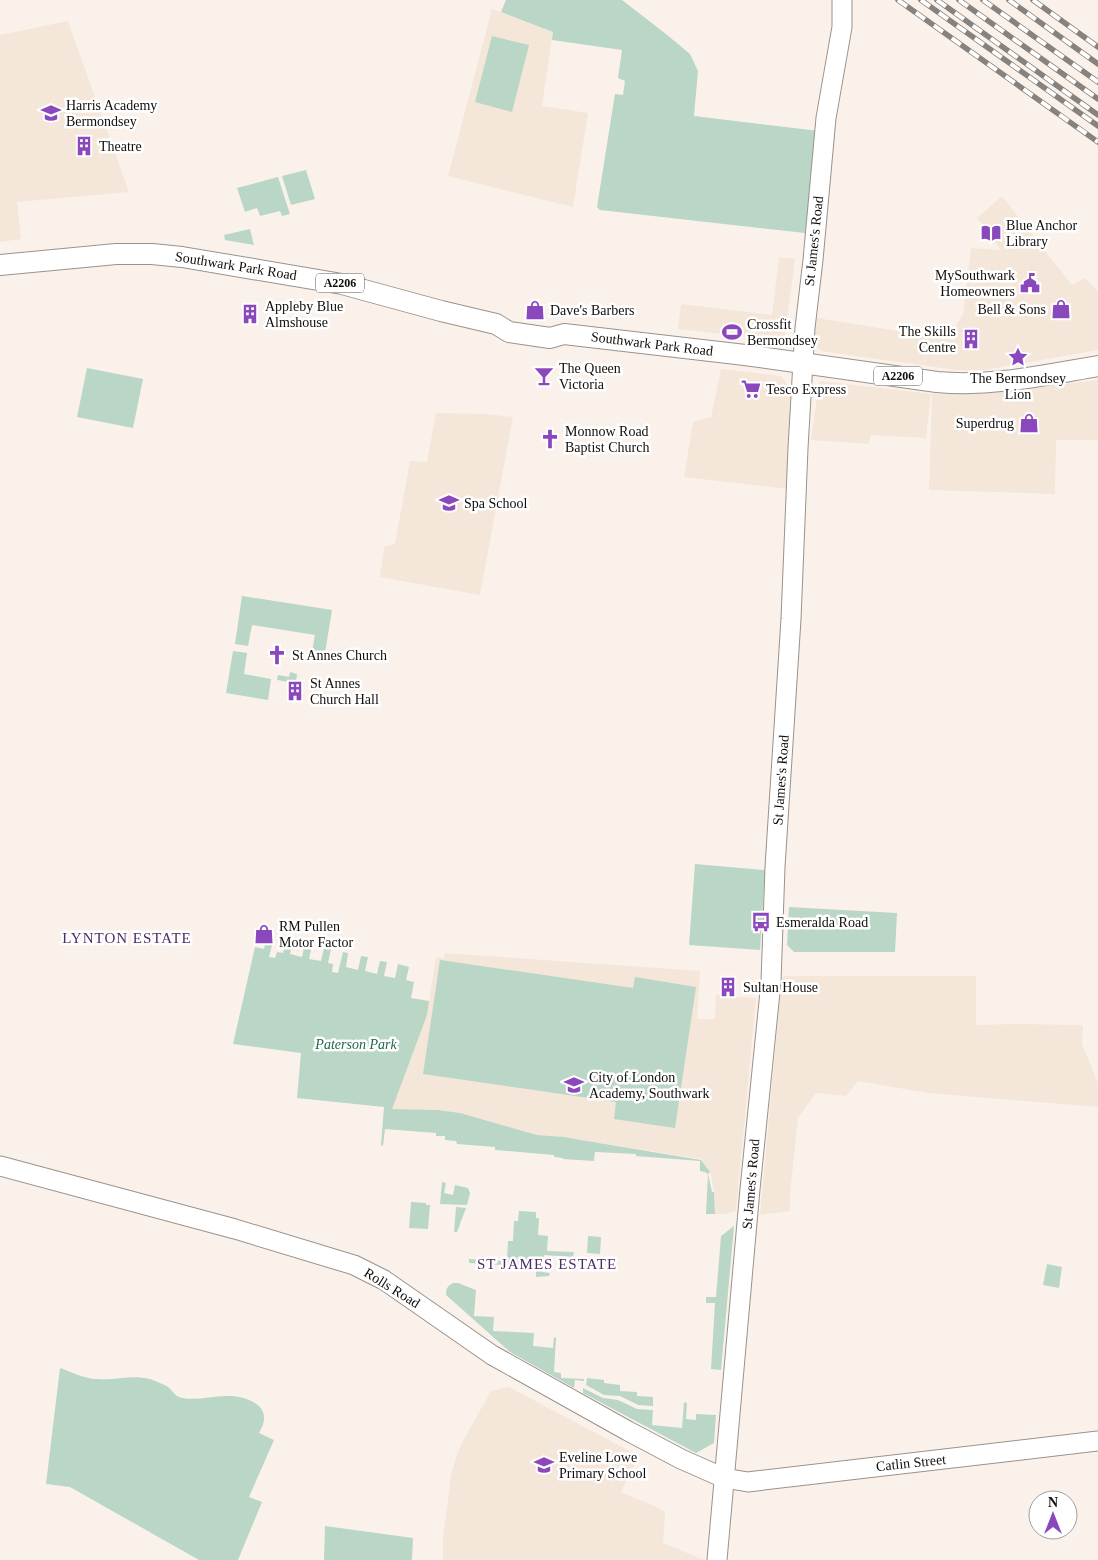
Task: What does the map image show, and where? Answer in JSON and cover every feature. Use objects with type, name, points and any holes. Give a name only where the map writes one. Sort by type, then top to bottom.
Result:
[{"type":"main road","name":"Southwark Park Road","points":[[0,265],[116,254],[152,254],[182,257],[342,284],[496,324],[510,322],[551,328],[564,334],[692,348],[937,382],[965,384],[1008,380],[1098,366]]},
{"type":"street","name":"St James's Road","points":[[717,1560],[772,962],[775,867],[806,312],[813,260],[826,118],[842,28],[842,0]]},
{"type":"street","name":"Rolls Road","points":[[0,1166],[235,1229],[354,1266],[384,1280],[492,1356],[666,1451],[724,1478]]},
{"type":"street","name":"Catlin Street","points":[[724,1478],[756,1482],[1098,1441]]},
{"type":"shaded area","points":[[492,9],[553,32],[542,106],[588,113],[573,207],[448,176]]},
{"type":"shaded area","name":"Harris Academy Bermondsey","points":[[68,21],[129,192],[17,202],[21,239],[0,242],[0,35]]},
{"type":"shaded area","points":[[1002,196],[1072,285],[1085,278],[1098,291],[1098,350],[979,371],[956,370],[821,351],[813,343],[817,318],[954,340],[956,325],[963,315],[971,248],[1001,250],[977,218]]},
{"type":"shaded area","points":[[779,257],[795,259],[785,335],[776,340],[678,329],[681,304],[772,315]]},
{"type":"shaded area","points":[[721,369],[781,376],[792,390],[787,489],[684,477],[693,422],[711,417]]},
{"type":"shaded area","points":[[1098,380],[1098,440],[1056,440],[1055,494],[929,490],[932,394],[982,394]]},
{"type":"shaded area","points":[[821,381],[931,394],[926,438],[871,435],[868,444],[811,440],[819,383]]},
{"type":"shaded area","name":"Spa School","points":[[436,413],[486,414],[513,417],[480,595],[380,577],[384,547],[395,544],[410,461],[427,462]]},
{"type":"shaded area","name":"City of London Academy, Southwark","points":[[445,953],[700,971],[697,1019],[715,1019],[716,995],[756,998],[736,1211],[715,1214],[711,1174],[701,1159],[564,1137],[537,1135],[460,1113],[438,1110],[391,1109],[427,1015],[436,957],[444,958]]},
{"type":"shaded area","points":[[784,976],[976,976],[976,1025],[1083,1025],[1082,1044],[1098,1083],[1098,1107],[928,1093],[858,1081],[846,1096],[816,1093],[798,1118],[790,1211],[760,1215],[780,998]]},
{"type":"shaded area","name":"Eveline Lowe Primary School","points":[[509,1387],[639,1456],[621,1492],[663,1510],[665,1514],[663,1543],[704,1560],[443,1560],[443,1538],[451,1475],[457,1454],[491,1391]]},
{"type":"green space","points":[[506,0],[622,0],[690,54],[698,71],[694,116],[819,131],[805,233],[600,210],[597,207],[615,94],[623,95],[625,81],[618,78],[622,50],[552,40],[553,32],[501,12]]},
{"type":"green space","points":[[492,36],[529,45],[512,112],[475,102]]},
{"type":"green space","points":[[306,170],[315,199],[291,205],[282,176]]},
{"type":"green space","points":[[278,177],[290,214],[282,216],[280,211],[260,216],[257,208],[245,212],[237,188]]},
{"type":"green space","points":[[250,229],[254,245],[225,240],[224,235]]},
{"type":"green space","points":[[87,368],[143,379],[133,428],[77,417]]},
{"type":"green space","points":[[242,596],[332,610],[324,659],[311,657],[315,635],[252,625],[248,646],[235,644]]},
{"type":"green space","points":[[233,651],[247,653],[244,674],[271,679],[268,700],[226,693]]},
{"type":"green space","points":[[290,672],[297,674],[296,683],[277,680],[278,675],[289,677]]},
{"type":"green space","points":[[695,864],[765,870],[760,950],[689,945]]},
{"type":"green space","points":[[789,907],[897,913],[895,952],[794,952],[787,945]]},
{"type":"green space","name":"Paterson Park","points":[[267,935],[274,937],[269,957],[275,958],[277,952],[283,953],[286,939],[293,940],[290,954],[302,957],[305,943],[312,945],[309,959],[321,961],[324,948],[331,949],[328,963],[333,964],[332,972],[338,973],[343,952],[348,953],[346,967],[358,970],[361,956],[368,957],[365,971],[377,974],[380,961],[387,962],[384,976],[395,978],[398,964],[409,967],[406,980],[414,982],[411,998],[429,1001],[427,1015],[392,1109],[438,1110],[460,1113],[537,1135],[564,1137],[701,1160],[710,1172],[708,1174],[700,1171],[700,1161],[636,1156],[636,1154],[595,1152],[594,1161],[563,1159],[554,1157],[554,1155],[495,1150],[495,1147],[457,1144],[456,1141],[445,1140],[445,1136],[436,1136],[436,1133],[385,1129],[383,1146],[381,1145],[384,1107],[297,1098],[301,1053],[233,1044],[255,947],[264,949]]},
{"type":"green space","points":[[440,960],[633,988],[635,977],[696,987],[675,1128],[614,1119],[616,1102],[423,1074]]},
{"type":"green space","points":[[708,1174],[712,1192],[714,1192],[715,1214],[706,1214]]},
{"type":"green space","points":[[442,1182],[446,1183],[444,1193],[453,1195],[455,1185],[468,1188],[470,1193],[467,1205],[440,1204]]},
{"type":"green space","points":[[411,1202],[430,1205],[428,1229],[409,1228]]},
{"type":"green space","points":[[456,1207],[466,1208],[457,1232],[454,1232]]},
{"type":"green space","points":[[519,1211],[536,1212],[536,1218],[539,1218],[538,1235],[548,1236],[547,1251],[574,1252],[573,1257],[544,1255],[542,1272],[550,1273],[549,1276],[536,1277],[536,1267],[469,1263],[469,1259],[507,1261],[508,1241],[513,1241],[514,1221],[518,1221]]},
{"type":"green space","points":[[734,1226],[721,1370],[711,1369],[715,1303],[706,1303],[706,1297],[716,1297],[721,1236]]},
{"type":"green space","points":[[588,1236],[601,1237],[600,1254],[587,1253]]},
{"type":"green space","points":[[1047,1264],[1062,1267],[1059,1288],[1043,1285]]},
{"type":"green space","points":[[453,1283],[476,1290],[474,1316],[494,1317],[493,1331],[534,1333],[533,1346],[553,1348],[554,1337],[556,1338],[554,1372],[561,1373],[561,1378],[584,1379],[584,1381],[575,1380],[574,1388],[510,1352],[446,1295],[447,1288]]},
{"type":"green space","points":[[60,1368],[92,1379],[136,1377],[150,1379],[168,1387],[180,1397],[195,1399],[234,1396],[252,1401],[261,1408],[264,1421],[259,1433],[274,1440],[249,1497],[262,1502],[238,1560],[199,1560],[70,1487],[46,1484]]},
{"type":"green space","points":[[587,1378],[604,1380],[604,1383],[620,1385],[620,1391],[637,1392],[637,1396],[653,1397],[653,1406],[638,1405],[620,1396],[604,1395],[586,1385]]},
{"type":"green space","points":[[583,1388],[603,1398],[618,1400],[637,1409],[653,1410],[652,1425],[682,1428],[684,1402],[687,1403],[686,1419],[696,1420],[696,1414],[716,1415],[714,1443],[696,1453],[583,1393]]},
{"type":"green space","points":[[325,1526],[413,1538],[412,1560],[324,1560]]},
{"type":"railway","points":[[898,0],[1098,142]]},
{"type":"railway","points":[[921,0],[1098,126]]},
{"type":"railway","points":[[937,0],[1098,115]]},
{"type":"railway","points":[[959,0],[1098,99]]},
{"type":"railway","points":[[983,0],[1098,82]]},
{"type":"railway","points":[[1009,0],[1098,64]]},
{"type":"railway","points":[[1033,0],[1098,47]]},
{"type":"place","name":"Harris Academy Bermondsey","points":[[51,113]]},
{"type":"place","name":"Theatre","points":[[84,146]]},
{"type":"place","name":"Blue Anchor Library","points":[[991,233]]},
{"type":"place","name":"MySouthwark Homeowners","points":[[1030,283]]},
{"type":"place","name":"Bell & Sons","points":[[1061,309]]},
{"type":"place","name":"Dave's Barbers","points":[[535,310]]},
{"type":"place","name":"Appleby Blue Almshouse","points":[[250,314]]},
{"type":"place","name":"Crossfit Bermondsey","points":[[732,332]]},
{"type":"place","name":"The Skills Centre","points":[[971,339]]},
{"type":"place","name":"The Bermondsey Lion","points":[[1018,357]]},
{"type":"place","name":"The Queen Victoria","points":[[544,376]]},
{"type":"place","name":"Tesco Express","points":[[751,389]]},
{"type":"place","name":"Superdrug","points":[[1029,423]]},
{"type":"place","name":"Monnow Road Baptist Church","points":[[550,439]]},
{"type":"place","name":"Spa School","points":[[449,503]]},
{"type":"place","name":"St Annes Church","points":[[277,655]]},
{"type":"place","name":"St Annes Church Hall","points":[[295,691]]},
{"type":"place","name":"Esmeralda Road","points":[[761,922]]},
{"type":"place","name":"RM Pullen Motor Factor","points":[[264,934]]},
{"type":"place","name":"Sultan House","points":[[728,987]]},
{"type":"place","name":"City of London Academy, Southwark","points":[[574,1085]]},
{"type":"place","name":"Eveline Lowe Primary School","points":[[544,1465]]},
{"type":"district","name":"LYNTON ESTATE","points":[[127,938]]},
{"type":"district","name":"ST JAMES ESTATE","points":[[547,1264]]}]
